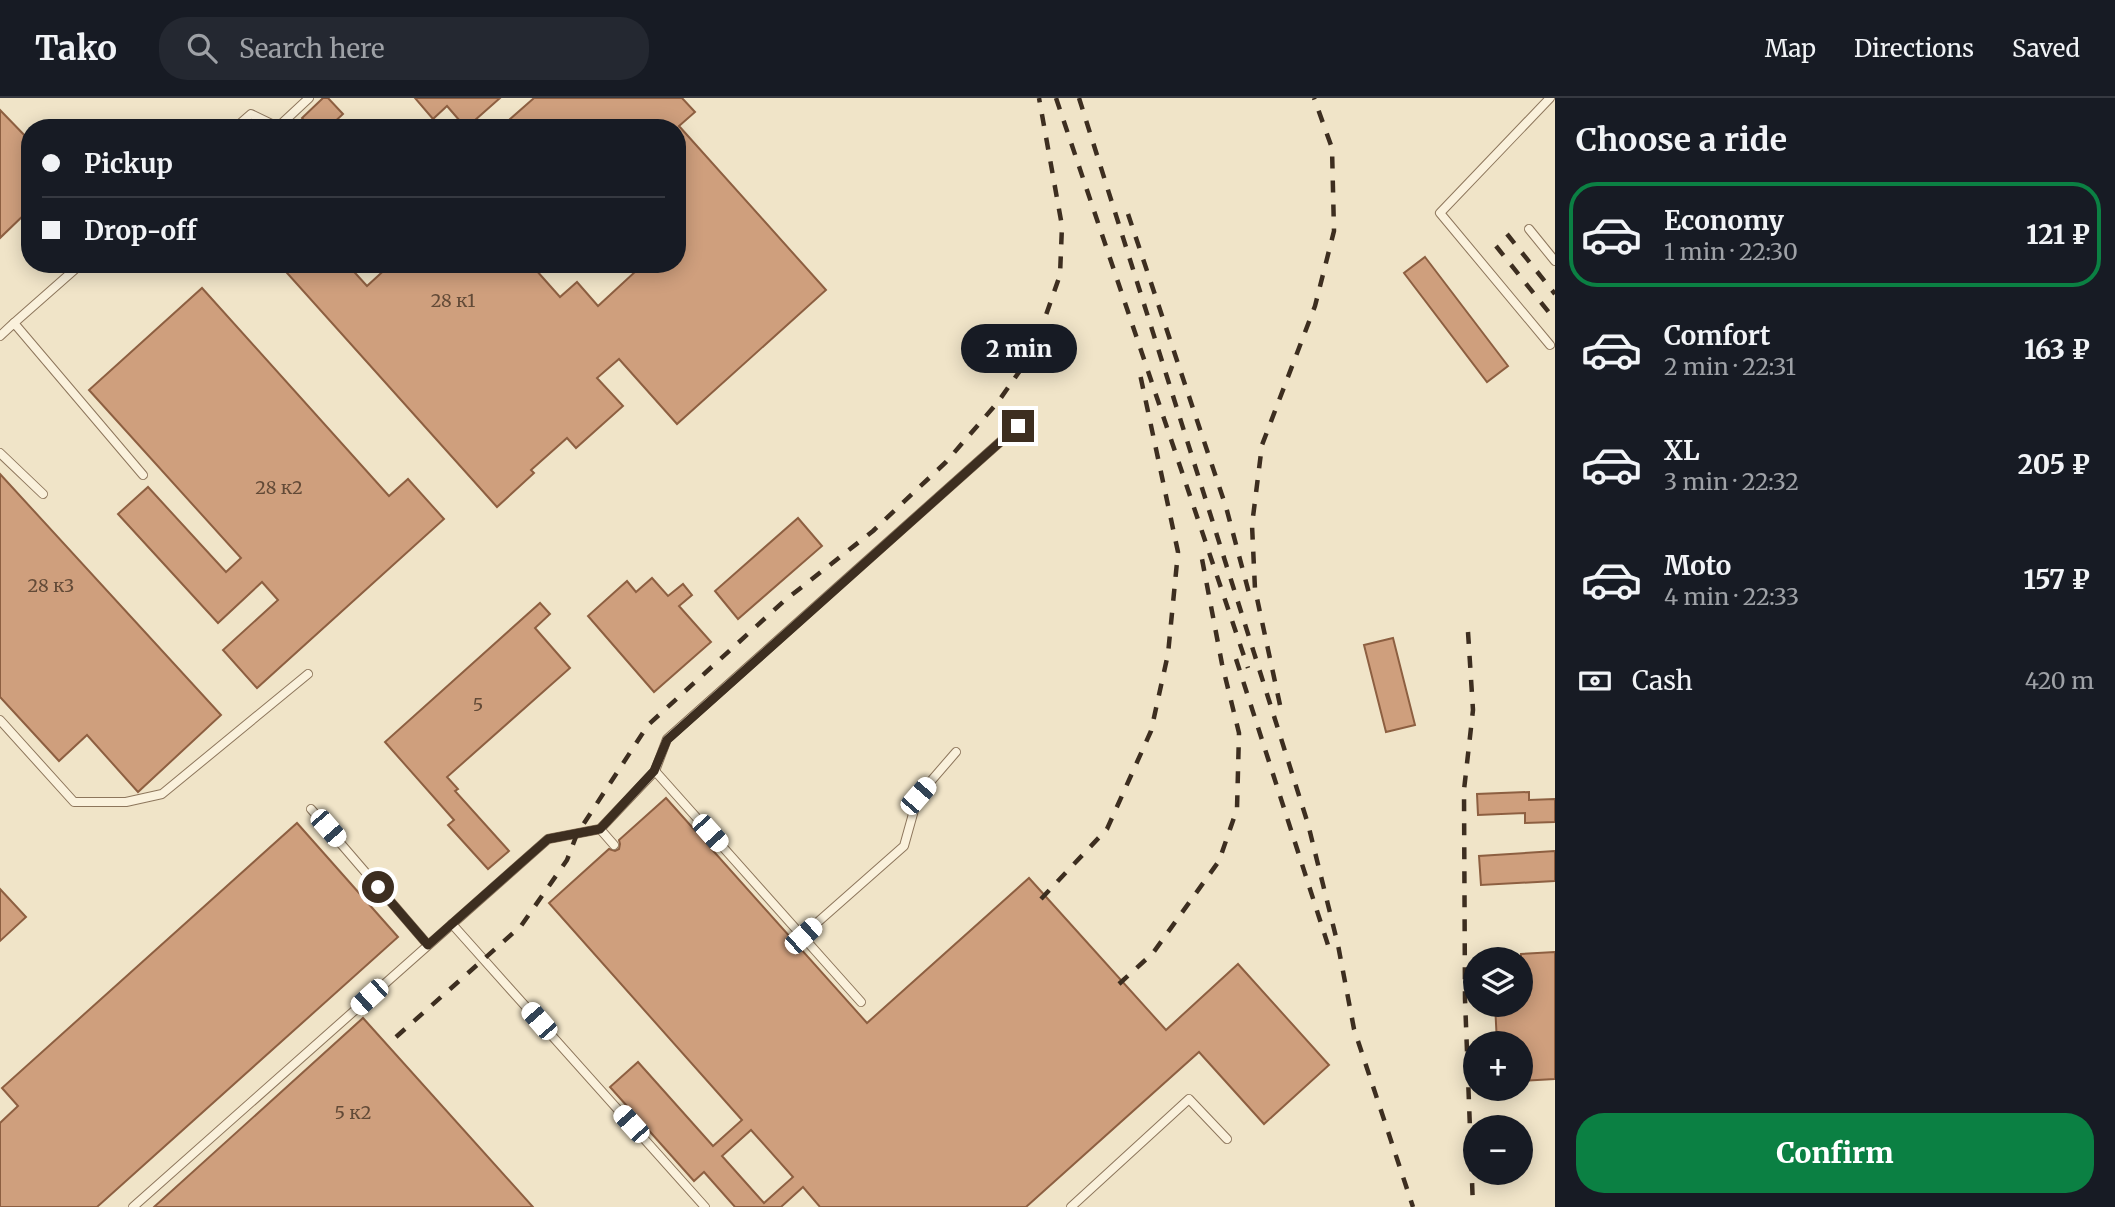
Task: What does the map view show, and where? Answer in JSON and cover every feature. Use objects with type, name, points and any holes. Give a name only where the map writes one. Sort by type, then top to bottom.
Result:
[{"type":"lane","points":[[287,119],[309,98]]},
{"type":"lane","points":[[1550,98],[1440,213],[1550,345]]},
{"type":"lane","points":[[245,119],[251,114],[261,119]]},
{"type":"lane","points":[[1529,229],[1555,261]]},
{"type":"lane","points":[[0,336],[71,273]]},
{"type":"lane","points":[[14,323],[142,475]]},
{"type":"lane","points":[[133,1207],[548,839],[600,829],[654,771],[667,740],[1018,426]]},
{"type":"lane","points":[[0,453],[43,494]]},
{"type":"lane","points":[[0,720],[74,802],[126,802],[162,794],[308,674]]},
{"type":"lane","points":[[803,936],[904,846],[918,796],[956,752]]},
{"type":"lane","points":[[654,771],[861,1002]]},
{"type":"lane","points":[[311,809],[428,945]]},
{"type":"lane","points":[[600,829],[614,845]]},
{"type":"lane","points":[[452,923],[705,1207]]},
{"type":"lane","points":[[1071,1207],[1189,1099],[1227,1139]]},
{"type":"building","points":[[323,98],[328,98],[343,114],[338,119],[302,118]]},
{"type":"building","points":[[415,98],[500,98],[476,119],[458,119],[447,106],[433,119]]},
{"type":"building","points":[[534,98],[682,98],[695,112],[686,120],[510,119]]},
{"type":"building","points":[[0,110],[21,132],[21,218],[0,238]]},
{"type":"building","points":[[686,134],[826,290],[677,424],[619,359],[597,378],[623,406],[576,448],[567,438],[531,470],[534,473],[497,507],[287,273],[355,273],[367,286],[381,273],[539,273],[560,297],[577,282],[598,306],[634,273],[686,273]]},
{"type":"building","points":[[1425,257],[1508,366],[1487,382],[1404,273]]},
{"type":"building","points":[[202,288],[389,496],[408,479],[444,519],[257,688],[223,650],[278,600],[262,582],[218,623],[118,514],[148,487],[226,572],[241,558],[89,390]]},
{"type":"building","points":[[0,474],[221,715],[138,792],[87,735],[59,761],[0,697]]},
{"type":"building","points":[[798,518],[822,546],[738,619],[715,591]]},
{"type":"building","points":[[652,578],[668,596],[683,584],[692,595],[679,606],[711,642],[654,692],[588,616],[627,581],[636,592]]},
{"type":"building","points":[[540,603],[550,614],[535,628],[570,668],[447,777],[458,789],[455,791],[509,851],[488,869],[448,825],[454,820],[385,742]]},
{"type":"building","points":[[1393,638],[1415,725],[1386,732],[1364,645]]},
{"type":"building","points":[[1529,792],[1529,800],[1555,799],[1555,822],[1525,823],[1525,813],[1478,815],[1477,794]]},
{"type":"building","points":[[666,798],[867,1023],[1029,878],[1166,1030],[1238,964],[1329,1065],[1264,1124],[1199,1052],[1026,1207],[820,1207],[803,1187],[781,1207],[735,1207],[704,1172],[694,1181],[610,1087],[638,1062],[713,1146],[742,1120],[549,903],[609,849],[619,849],[619,840]],"holes":[[[751,1130],[793,1177],[764,1203],[722,1156]]]},
{"type":"building","points":[[297,823],[398,937],[97,1207],[0,1207],[0,1123],[18,1106],[2,1088]]},
{"type":"building","points":[[1555,851],[1555,881],[1481,885],[1479,856]]},
{"type":"building","points":[[0,889],[26,917],[0,941]]},
{"type":"building","points":[[1555,952],[1555,1079],[1533,1080],[1533,1031],[1496,1031],[1496,1017],[1533,1017],[1533,953]]},
{"type":"building","points":[[363,1018],[533,1207],[154,1207]]},
{"type":"railway","points":[[396,1037],[521,926],[567,860],[577,834],[648,725],[784,601],[873,531],[946,462],[998,402],[1033,352],[1060,275],[1062,226],[1039,98]]},
{"type":"railway","points":[[1056,98],[1248,668]]},
{"type":"railway","points":[[1079,98],[1308,824],[1338,945],[1354,1029],[1413,1207]]},
{"type":"railway","points":[[1280,705],[1255,589],[1252,525],[1262,445],[1315,306],[1334,231],[1332,148],[1314,98]]},
{"type":"railway","points":[[1128,214],[1226,507],[1249,593]]},
{"type":"railway","points":[[1507,234],[1555,294]]},
{"type":"railway","points":[[1496,246],[1555,320]]},
{"type":"railway","points":[[1041,899],[1107,829],[1151,731],[1168,654],[1178,552],[1140,374]]},
{"type":"railway","points":[[1119,984],[1153,953],[1219,861],[1237,809],[1239,733],[1222,664],[1202,559]]},
{"type":"railway","points":[[1468,632],[1473,710],[1464,790],[1465,999],[1473,1207]]},
{"type":"railway","points":[[1236,659],[1328,945]]},
{"type":"route","points":[[378,887],[428,945],[548,839],[600,829],[654,771],[667,740],[1018,426]]}]
